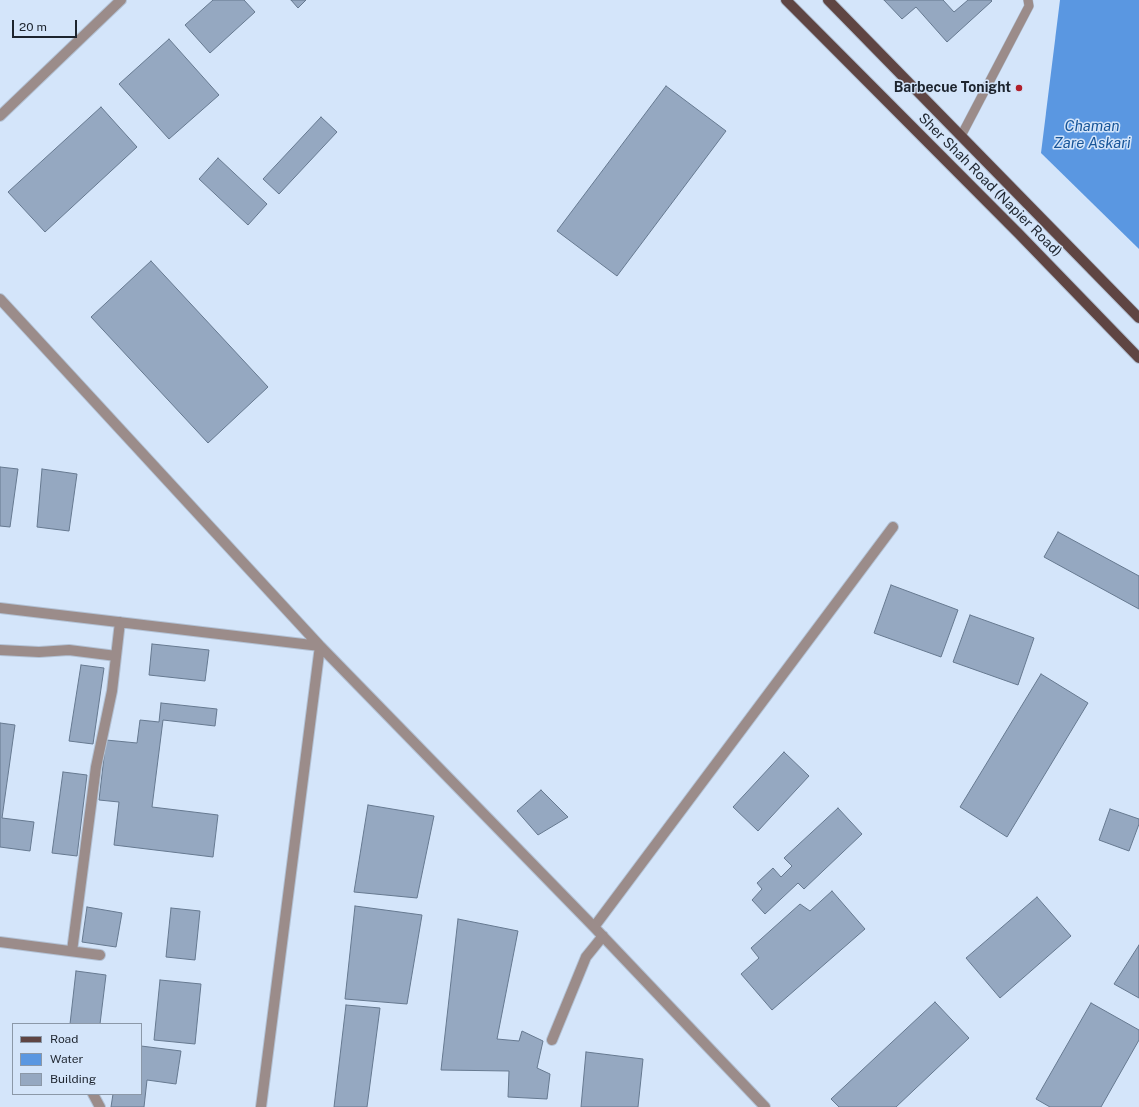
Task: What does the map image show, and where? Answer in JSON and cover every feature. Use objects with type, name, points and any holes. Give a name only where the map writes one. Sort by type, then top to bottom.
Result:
[{"type":"main road","name":"Sher Shah Road (Napier Road)","points":[[786,0],[1013,228],[1139,358]]},
{"type":"main road","name":"Sher Shah Road (Napier Road)","points":[[828,0],[1139,318]]},
{"type":"street","points":[[0,116],[121,0]]},
{"type":"street","points":[[0,299],[320,646],[603,936],[765,1107]]},
{"type":"street","points":[[594,927],[893,527]]},
{"type":"street","points":[[0,608],[320,646]]},
{"type":"street","points":[[72,951],[96,767],[112,691],[120,622]]},
{"type":"street","points":[[261,1107],[320,646]]},
{"type":"street","points":[[0,650],[40,652],[69,650],[116,656]]},
{"type":"street","points":[[552,1040],[586,957],[603,936]]},
{"type":"street","points":[[0,942],[100,955]]},
{"type":"street","points":[[94,1095],[100,1107]]},
{"type":"lane","points":[[961,136],[1029,6],[1028,0]]},
{"type":"water","name":"Chaman Zare Askari","points":[[1060,0],[1139,0],[1139,249],[1041,153]]},
{"type":"building","points":[[213,0],[244,0],[255,12],[210,53],[185,25]]},
{"type":"building","points":[[291,0],[306,0],[298,8]]},
{"type":"building","points":[[884,0],[943,0],[954,12],[968,0],[992,1],[947,42],[916,7],[902,19]]},
{"type":"building","points":[[169,39],[219,95],[169,139],[119,84]]},
{"type":"building","points":[[666,86],[726,131],[617,276],[557,231]]},
{"type":"building","points":[[101,107],[137,147],[45,232],[8,192]]},
{"type":"building","points":[[321,117],[337,132],[279,194],[263,179]]},
{"type":"building","points":[[218,158],[267,204],[248,225],[199,179]]},
{"type":"building","points":[[151,261],[268,387],[208,443],[91,317]]},
{"type":"building","points":[[0,467],[18,469],[10,527],[0,526]]},
{"type":"building","points":[[42,469],[77,474],[69,531],[37,527]]},
{"type":"building","points":[[1058,532],[1139,576],[1139,609],[1044,557]]},
{"type":"building","points":[[891,585],[958,610],[941,657],[874,633]]},
{"type":"building","points":[[970,615],[1034,638],[1018,685],[953,662]]},
{"type":"building","points":[[152,644],[209,650],[205,681],[149,675]]},
{"type":"building","points":[[81,665],[104,668],[93,744],[69,741]]},
{"type":"building","points":[[1041,674],[1088,703],[1007,837],[960,807]]},
{"type":"building","points":[[161,703],[217,709],[215,726],[163,720],[152,807],[218,815],[213,857],[114,845],[119,802],[99,800],[106,740],[137,743],[140,720],[159,722]]},
{"type":"building","points":[[0,723],[15,725],[2,818],[34,822],[30,851],[0,847]]},
{"type":"building","points":[[784,752],[809,776],[758,831],[733,807]]},
{"type":"building","points":[[63,772],[87,775],[77,856],[52,853]]},
{"type":"building","points":[[541,790],[568,817],[538,835],[517,811]]},
{"type":"building","points":[[368,805],[434,816],[417,898],[354,892]]},
{"type":"building","points":[[838,808],[862,834],[804,889],[798,883],[765,914],[752,900],[762,889],[757,883],[773,868],[781,877],[792,866],[784,858]]},
{"type":"building","points":[[1110,809],[1139,819],[1139,824],[1129,851],[1099,840]]},
{"type":"building","points":[[832,891],[865,929],[772,1010],[741,974],[759,958],[751,948],[800,904],[810,911]]},
{"type":"building","points":[[1037,897],[1071,936],[1000,998],[966,958]]},
{"type":"building","points":[[355,906],[422,915],[407,1004],[345,999]]},
{"type":"building","points":[[87,907],[122,913],[116,947],[82,942]]},
{"type":"building","points":[[171,908],[200,911],[195,960],[166,957]]},
{"type":"building","points":[[458,919],[518,931],[497,1039],[519,1041],[522,1031],[543,1041],[537,1068],[550,1074],[547,1099],[508,1097],[509,1071],[441,1070]]},
{"type":"building","points":[[1139,945],[1139,998],[1114,984]]},
{"type":"building","points":[[76,971],[106,975],[100,1023],[70,1023]]},
{"type":"building","points":[[160,980],[201,984],[195,1044],[154,1040]]},
{"type":"building","points":[[935,1002],[969,1038],[896,1107],[839,1107],[831,1099]]},
{"type":"building","points":[[1091,1003],[1139,1030],[1139,1040],[1101,1107],[1050,1107],[1036,1099]]},
{"type":"building","points":[[346,1005],[380,1008],[367,1107],[334,1107]]},
{"type":"building","points":[[142,1046],[181,1051],[176,1084],[147,1080],[144,1107],[111,1107],[113,1095],[142,1095]]},
{"type":"building","points":[[586,1052],[643,1059],[638,1107],[581,1107]]},
{"type":"place","name":"Barbecue Tonight","points":[[1019,88]]}]
